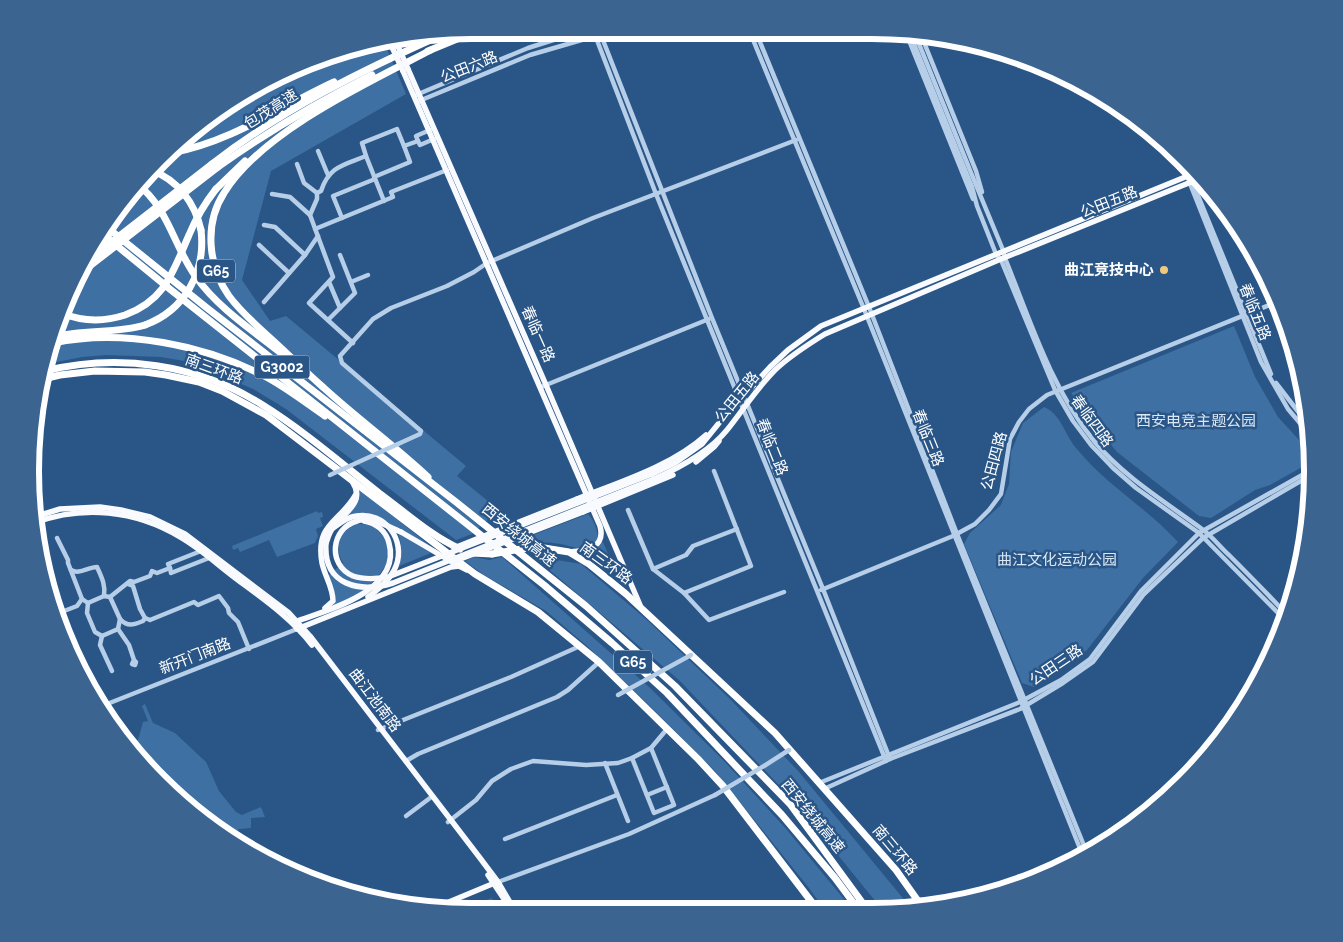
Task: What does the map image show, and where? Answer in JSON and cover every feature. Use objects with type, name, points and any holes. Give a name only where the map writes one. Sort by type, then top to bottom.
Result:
[{"type":"highway","name":"G65","points":[[215,166],[338,92],[390,67],[457,40]]},
{"type":"highway","name":"包茂高速","points":[[124,231],[267,126],[327,91],[428,41]]},
{"type":"highway","name":"G65","points":[[431,50],[336,101],[277,139],[243,169],[222,196],[215,211],[212,225],[212,256],[222,285],[235,304],[325,389],[418,467],[456,502]]},
{"type":"highway","points":[[181,150],[205,145],[232,134],[323,87],[404,52]]},
{"type":"highway","points":[[68,315],[81,319],[110,319],[131,312],[150,302],[171,277],[196,219],[216,189],[245,161],[277,139]]},
{"type":"highway","points":[[92,264],[215,166]]},
{"type":"highway","points":[[61,336],[132,329],[145,325],[174,308],[191,287],[197,275],[201,257],[201,230],[195,211],[185,195],[171,181],[157,173]]},
{"type":"highway","points":[[143,190],[156,202],[187,264],[209,293],[228,311],[325,389]]},
{"type":"highway","name":"西安绕城高速","points":[[112,231],[214,314],[456,502],[586,606],[675,686],[790,804],[865,903]]},
{"type":"highway","points":[[104,243],[124,231]]},
{"type":"highway","points":[[99,251],[124,231]]},
{"type":"highway","name":"西安绕城高速","points":[[107,239],[544,585],[667,693],[782,815],[854,903]]},
{"type":"highway","points":[[59,342],[91,338],[113,338],[172,344],[216,356],[277,384],[374,451]]},
{"type":"highway","name":"南三环路","points":[[51,370],[88,363],[136,364],[186,372],[226,386],[276,414],[447,543],[466,552],[492,554],[527,548],[544,548],[569,552],[589,564],[644,611],[775,733],[896,870],[918,901]]},
{"type":"highway","name":"南三环路","points":[[49,378],[80,372],[120,371],[152,373],[199,382],[232,395],[257,409],[475,574],[538,612],[599,662],[723,786],[811,903]]},
{"type":"main road","name":"春临一路","points":[[394,46],[595,507],[644,611]]},
{"type":"main road","name":"春临一路","points":[[418,98],[447,170],[490,262]]},
{"type":"main road","name":"公田五路","points":[[358,521],[342,530],[336,543],[335,553],[337,560],[340,567],[352,576],[378,579],[393,575],[653,476],[692,453],[788,350],[820,326],[1188,176]]},
{"type":"main road","name":"公田五路","points":[[356,494],[354,506],[333,528],[326,543],[325,553],[331,571],[339,579],[350,585],[366,588],[383,586],[429,569],[690,461],[726,432],[775,371],[802,348],[825,334],[1191,183]]},
{"type":"main road","points":[[435,558],[470,541],[590,494],[678,456],[691,448],[719,423]]},
{"type":"main road","points":[[429,569],[466,557],[664,479],[691,465],[714,447],[726,432]]},
{"type":"main road","points":[[317,614],[333,601],[333,593],[323,567],[320,551],[322,538],[329,524],[349,506],[356,494],[355,487],[350,479]]},
{"type":"main road","points":[[41,516],[60,509],[100,507],[150,517],[182,535]]},
{"type":"main road","name":"春临一路","points":[[569,552],[591,548],[599,542],[601,529],[595,507]]},
{"type":"main road","points":[[42,520],[61,514],[100,511],[120,514],[148,522],[182,535]]},
{"type":"main road","points":[[333,528],[350,517],[371,516],[389,526],[399,548],[398,562],[390,576],[377,591],[353,606]]},
{"type":"main road","points":[[358,521],[369,519],[401,532],[475,574]]},
{"type":"main road","points":[[297,621],[354,599],[380,580],[387,569],[391,551],[388,539],[381,528],[371,522],[358,521]]},
{"type":"main road","name":"曲江池南路","points":[[182,535],[300,628],[430,798],[450,821]]},
{"type":"main road","name":"曲江池南路","points":[[182,535],[288,613],[297,621],[300,628]]},
{"type":"main road","points":[[300,628],[451,567],[459,566]]},
{"type":"main road","name":"曲江池南路","points":[[379,729],[406,761],[510,903]]},
{"type":"main road","points":[[449,902],[496,883]]},
{"type":"main road","name":"曲江池南路","points":[[496,883],[507,903]]},
{"type":"street","name":"公田六路","points":[[418,98],[528,48],[556,39]]},
{"type":"street","name":"公田六路","points":[[418,98],[530,55],[579,39]]},
{"type":"street","name":"春临二路","points":[[600,39],[662,191],[710,319]]},
{"type":"street","name":"春临二路","points":[[600,39],[656,194],[710,319],[818,591],[888,758]]},
{"type":"street","name":"春临三路","points":[[753,39],[797,139]]},
{"type":"street","name":"春临三路","points":[[758,39],[1080,849]]},
{"type":"street","points":[[909,41],[968,189],[977,206]]},
{"type":"street","points":[[913,41],[969,173]]},
{"type":"street","points":[[918,41],[969,173]]},
{"type":"street","points":[[924,42],[976,171],[985,203]]},
{"type":"street","points":[[342,218],[333,196],[375,178],[410,162],[397,129],[362,143],[366,156],[375,178],[384,201]]},
{"type":"street","points":[[430,130],[416,136],[420,145],[434,139]]},
{"type":"street","points":[[330,475],[420,434],[421,431],[342,363],[340,356],[373,320],[391,308],[447,286],[490,262],[662,191],[797,139]]},
{"type":"street","points":[[404,146],[418,140]]},
{"type":"street","points":[[318,151],[328,175]]},
{"type":"street","points":[[316,193],[321,191],[328,175],[339,167],[366,156]]},
{"type":"street","points":[[297,164],[304,183],[316,193],[317,199],[310,215]]},
{"type":"street","points":[[315,229],[394,197],[391,192],[447,170]]},
{"type":"street","name":"春临四路","points":[[969,173],[977,206],[996,254],[1003,259]]},
{"type":"street","name":"春临四路","points":[[969,173],[985,203],[1003,250],[1003,259],[1058,391],[1074,422],[1091,445],[1112,468],[1199,534],[1279,614]]},
{"type":"street","name":"春临五路","points":[[1190,179],[1261,362],[1277,392],[1302,426]]},
{"type":"street","points":[[272,194],[290,197],[310,215],[334,277],[309,303],[352,343]]},
{"type":"street","points":[[264,225],[275,227],[305,255]]},
{"type":"street","points":[[264,302],[305,255],[318,236]]},
{"type":"street","points":[[259,245],[289,273]]},
{"type":"street","points":[[328,320],[355,292],[340,255]]},
{"type":"street","points":[[351,282],[368,275]]},
{"type":"street","points":[[329,282],[340,308]]},
{"type":"street","name":"公田四路","points":[[818,591],[955,535],[975,524],[1001,494],[1010,439],[1019,422],[1029,409],[1047,395],[1270,305]]},
{"type":"street","name":"春临五路","points":[[1244,316],[1278,387],[1301,416]]},
{"type":"street","points":[[543,386],[710,319]]},
{"type":"street","name":"春临四路","points":[[1058,391],[1094,441],[1116,465],[1139,484],[1204,530],[1281,609]]},
{"type":"street","name":"春临二路","points":[[745,406],[823,589],[888,758]]},
{"type":"street","points":[[684,593],[751,566],[714,471]]},
{"type":"street","name":"公田三路","points":[[822,786],[1022,701],[1061,680],[1090,659],[1141,591],[1199,534],[1304,474]]},
{"type":"street","name":"公田三路","points":[[888,758],[1024,707],[1063,683],[1093,662],[1144,594],[1203,538],[1304,479]]},
{"type":"street","points":[[628,510],[653,569],[684,593],[708,620],[784,592]]},
{"type":"street","points":[[653,569],[686,555],[693,546],[737,529]]},
{"type":"street","points":[[57,538],[68,560],[82,600],[88,603]]},
{"type":"street","points":[[201,551],[168,564],[172,573],[209,558]]},
{"type":"street","points":[[70,569],[78,572],[96,567],[102,577],[105,591],[104,596]]},
{"type":"street","points":[[88,603],[104,596],[110,597],[131,584],[150,576],[152,571],[157,573],[170,568]]},
{"type":"street","points":[[131,584],[140,610],[145,618],[150,620],[194,602],[198,605],[219,596],[238,622],[249,648]]},
{"type":"street","points":[[110,597],[123,623],[132,625],[143,621],[145,618]]},
{"type":"street","points":[[63,612],[77,606],[82,600]]},
{"type":"street","points":[[88,603],[87,613],[95,632],[102,636]]},
{"type":"street","points":[[120,619],[118,629],[129,645],[134,660]]},
{"type":"street","name":"新开门南路","points":[[108,704],[300,628]]},
{"type":"street","points":[[102,636],[118,629]]},
{"type":"street","points":[[102,636],[100,645],[112,671]]},
{"type":"street","points":[[379,729],[511,677],[580,646]]},
{"type":"street","points":[[618,695],[691,655]]},
{"type":"street","points":[[406,761],[418,754],[557,697],[568,690],[599,662]]},
{"type":"street","name":"春临三路","points":[[1024,707],[1084,847]]},
{"type":"street","points":[[450,821],[476,800],[492,781],[511,769],[533,760],[586,765],[618,762],[632,758],[651,748],[667,729]]},
{"type":"street","points":[[632,758],[654,813],[674,804],[651,748]]},
{"type":"street","points":[[496,883],[629,834],[715,795],[789,750]]},
{"type":"street","points":[[605,763],[628,821]]},
{"type":"street","points":[[647,795],[667,787]]},
{"type":"street","points":[[505,839],[617,795]]},
{"type":"street","points":[[406,816],[430,798]]},
{"type":"green space","points":[[386,47],[406,94],[271,171],[242,280],[270,321],[286,316],[466,466],[457,476],[499,510],[472,534],[456,540],[286,409],[253,389],[190,362],[161,357],[106,355],[82,357],[52,363],[72,306],[83,280],[97,255],[128,208],[165,165],[208,128],[280,83],[332,62],[359,53]]},
{"type":"green space","name":"西安电竞主题公园","points":[[1234,326],[1255,377],[1278,417],[1303,444],[1304,466],[1270,485],[1255,490],[1211,518],[1199,516],[1117,452],[1071,393]]},
{"type":"green space","name":"曲江文化运动公园","points":[[1044,407],[1055,415],[1072,443],[1100,474],[1153,518],[1178,542],[1143,578],[1087,650],[1034,687],[1022,683],[964,544],[970,533],[1001,505],[1009,484],[1011,452],[1023,423]]},
{"type":"green space","points":[[358,488],[434,549],[391,526],[379,517],[362,513],[347,516],[357,503]]},
{"type":"green space","points":[[317,511],[318,513],[322,512],[323,517],[320,518],[323,526],[316,529],[318,536],[315,543],[277,557],[269,540],[240,552],[238,548],[233,550],[232,546]]},
{"type":"green space","points":[[588,514],[595,526],[598,539],[587,547],[577,548],[550,543],[529,543],[525,538]]},
{"type":"green space","points":[[357,524],[373,527],[381,534],[387,545],[388,556],[384,568],[366,588],[333,605],[328,576],[343,563],[339,551],[340,540],[346,530]]},
{"type":"green space","points":[[398,533],[431,553],[399,566],[401,550]]},
{"type":"green space","points":[[603,542],[616,573],[615,575],[587,553],[596,549]]},
{"type":"green space","points":[[533,556],[581,564],[647,620],[729,698],[799,772],[906,902],[877,903],[794,801],[679,680]]},
{"type":"green space","points":[[474,557],[489,560],[502,557],[649,687],[724,761],[787,830],[847,903],[820,903],[715,771],[651,707],[587,646],[546,611],[484,575],[465,561]]},
{"type":"green space","points":[[145,704],[153,723],[175,733],[206,762],[219,791],[236,812],[242,815],[261,807],[265,817],[251,818],[251,828],[239,829],[237,834],[208,814],[187,797],[183,791],[179,789],[165,777],[149,760],[147,754],[134,742],[138,740],[143,722],[148,721],[142,706]]},
{"type":"green space","points":[[492,898],[494,903],[478,903]]},
{"type":"place","name":"曲江竞技中心","points":[[1164,270]]}]
